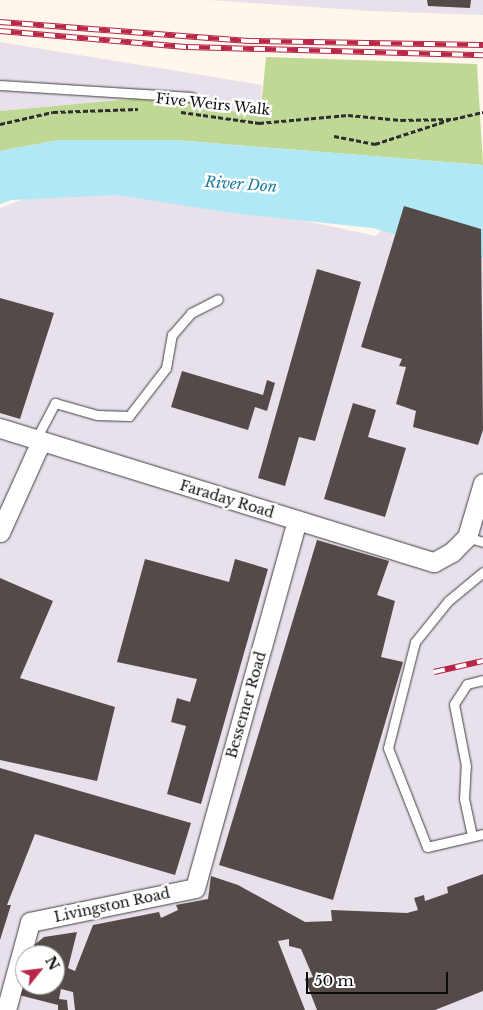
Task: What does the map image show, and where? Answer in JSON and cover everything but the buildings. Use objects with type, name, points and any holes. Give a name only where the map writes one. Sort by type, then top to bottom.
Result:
[{"type":"street","name":"Faraday Road","points":[[0,428],[296,521],[434,562],[475,539]]},
{"type":"street","points":[[0,532],[38,440]]},
{"type":"street","points":[[475,539],[483,483]]},
{"type":"street","name":"Bessemer Road","points":[[195,888],[296,521]]},
{"type":"street","name":"Livingston Road","points":[[6,1010],[30,922],[195,888]]},
{"type":"lane","points":[[0,85],[192,97]]},
{"type":"lane","points":[[38,440],[55,403],[97,415],[129,416],[166,368],[172,335],[191,314],[218,299]]},
{"type":"lane","points":[[483,572],[448,601],[415,642],[388,748],[427,847],[483,834]]},
{"type":"lane","points":[[472,836],[464,799],[466,766],[454,704],[467,684],[483,680]]},
{"type":"path","name":"Five Weirs Walk","points":[[0,124],[52,112],[143,109]]},
{"type":"path","name":"Five Weirs Walk","points":[[172,111],[259,123],[348,115],[401,120],[454,119],[483,112]]},
{"type":"path","points":[[334,136],[375,144],[454,119]]},
{"type":"shaded area","points":[[208,0],[483,0],[483,15],[370,11]]},
{"type":"shaded area","points":[[0,42],[262,85],[260,117],[163,96],[0,111]]},
{"type":"shaded area","points":[[61,185],[207,200],[376,236],[402,205],[483,225],[483,1010],[0,1010],[0,208]]},
{"type":"green space","points":[[266,57],[477,64],[483,165],[174,140],[59,140],[0,151],[0,111],[163,96],[260,117]]},
{"type":"water","name":"River Don","points":[[59,140],[174,140],[483,165],[483,258],[372,228],[232,213],[117,195],[12,200],[0,204],[0,151]]},
{"type":"railway","points":[[0,22],[248,41],[483,45]]},
{"type":"railway","points":[[0,31],[188,47],[483,55]]},
{"type":"railway","points":[[434,672],[483,661]]}]
